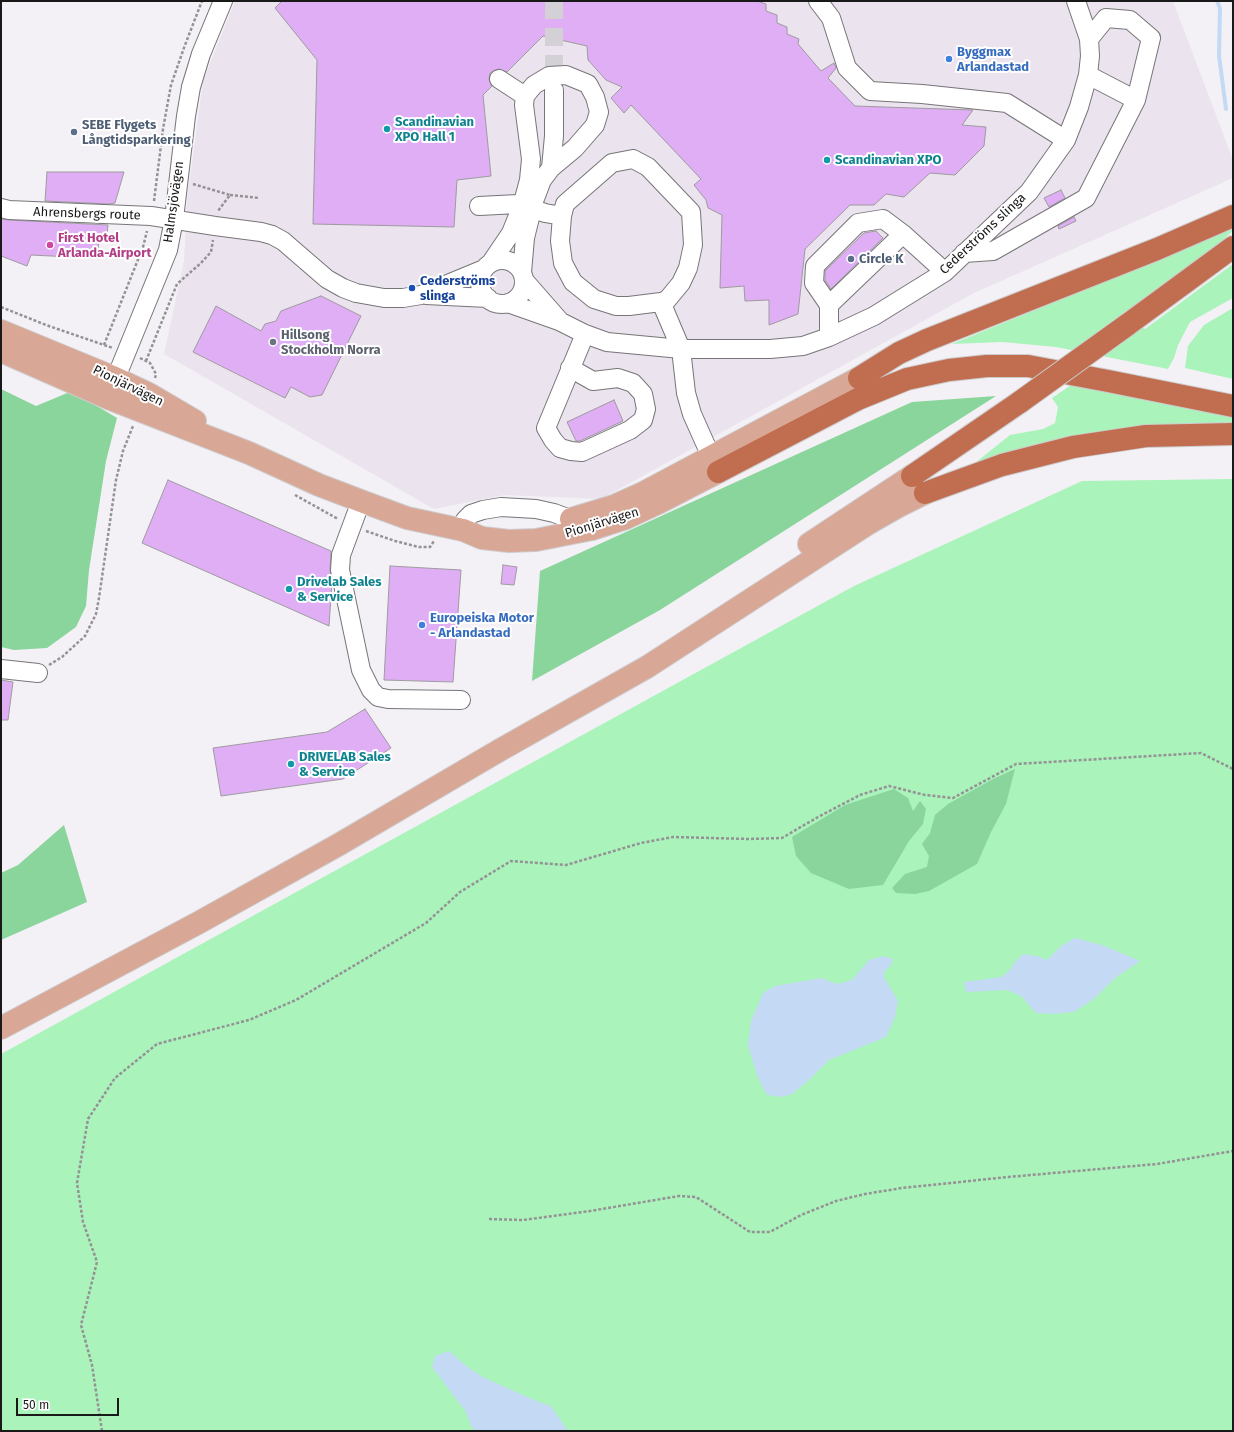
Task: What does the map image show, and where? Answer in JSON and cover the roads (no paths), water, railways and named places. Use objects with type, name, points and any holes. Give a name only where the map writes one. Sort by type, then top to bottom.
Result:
[{"type":"highway","points":[[859,378],[899,353],[927,340],[1156,249],[1233,216]]},
{"type":"highway","points":[[912,476],[1020,402],[1233,247]]},
{"type":"highway","points":[[859,378],[940,358],[968,354],[1011,352],[1041,354],[1233,391]]},
{"type":"highway","points":[[714,465],[858,399],[907,379],[949,370],[987,366],[1028,366],[1233,406]]},
{"type":"highway","points":[[926,493],[1002,465],[1073,447],[1146,436],[1233,434]]},
{"type":"main road","name":"Pionjärvägen","points":[[1,330],[111,388]]},
{"type":"main road","name":"Pionjärvägen","points":[[1,351],[111,388],[144,402],[319,485],[360,501],[407,518],[437,526],[463,530],[482,538],[510,541],[536,540],[571,534],[626,518],[658,503],[714,465],[859,378]]},
{"type":"main road","name":"Pionjärvägen","points":[[463,530],[481,527],[507,528],[539,525],[570,519],[614,506],[714,465]]},
{"type":"main road","points":[[500,750],[638,656],[912,476]]},
{"type":"main road","points":[[1,1028],[198,923],[338,846],[500,750],[647,667],[869,523],[926,493]]},
{"type":"street","name":"Halmsjövägen","points":[[111,388],[168,250],[174,219],[186,116],[191,87],[201,54],[223,1]]},
{"type":"street","points":[[818,1],[831,18],[847,68],[870,91],[922,94],[1007,103],[1066,140]]},
{"type":"street","name":"Cederströms slinga","points":[[174,219],[272,235],[283,241],[327,279],[356,293],[384,298],[403,298],[421,295],[488,298],[501,304],[508,303],[559,321],[585,334],[607,342],[681,349],[770,349],[803,346],[829,337],[874,316],[944,272],[1029,192],[1066,140],[1079,107],[1088,75],[1090,56],[1089,39],[1076,1]]},
{"type":"street","points":[[964,254],[993,251],[1086,198],[1136,100],[1151,38],[1130,20],[1106,18],[1089,39]]},
{"type":"street","points":[[488,298],[480,285],[481,277],[487,267],[511,233],[527,207],[542,180],[551,168],[576,148],[595,125],[599,112],[595,97],[588,84],[566,75],[549,76],[534,84],[525,96],[524,105],[531,159],[529,180],[527,207],[525,238],[523,288],[519,295],[508,303]]},
{"type":"street","points":[[1088,75],[1136,100]]},
{"type":"street","points":[[499,79],[525,96]]},
{"type":"street","points":[[531,159],[548,137],[554,90],[554,136],[551,168]]},
{"type":"street","points":[[633,159],[648,167],[691,212],[693,245],[688,268],[681,284],[667,300],[661,302],[616,306],[594,299],[573,282],[564,263],[560,241],[562,216],[566,204],[612,163],[633,159]]},
{"type":"street","points":[[479,206],[518,204],[545,213],[562,216]]},
{"type":"street","name":"Ahrensbergs route","points":[[1,208],[9,210],[151,216],[174,219]]},
{"type":"street","points":[[829,337],[829,305],[814,283],[815,266],[858,223],[883,219],[903,234],[944,272]]},
{"type":"street","points":[[829,305],[903,234]]},
{"type":"street","name":"Cederströms slinga","points":[[421,295],[487,267],[498,260],[508,261],[516,265],[559,321]]},
{"type":"street","points":[[661,302],[681,349],[683,373],[689,404],[714,465]]},
{"type":"street","points":[[570,368],[593,381],[618,378],[633,383],[643,394],[646,409],[642,420],[630,430],[582,452],[560,448],[546,428],[570,368],[585,334]]},
{"type":"street","points":[[360,501],[341,555],[340,570],[361,670],[371,690],[378,697],[388,699],[461,700]]},
{"type":"street","points":[[1,669],[38,673]]},
{"type":"water","points":[[1075,938],[1102,945],[1140,961],[1115,978],[1095,998],[1074,1012],[1053,1014],[1036,1013],[1021,996],[1007,990],[966,992],[964,982],[1001,977],[1009,971],[1023,954],[1037,956],[1047,960],[1061,946]]},
{"type":"water","points":[[883,956],[893,959],[891,965],[884,972],[884,977],[898,1001],[895,1017],[886,1037],[829,1060],[792,1094],[782,1097],[767,1095],[758,1078],[748,1046],[751,1021],[763,993],[775,986],[821,978],[837,984],[852,980],[869,960]]},
{"type":"water","points":[[449,1351],[470,1369],[485,1378],[551,1406],[568,1431],[476,1431],[471,1426],[466,1412],[432,1367],[435,1356]]},
{"type":"waterway","points":[[1217,1],[1220,8],[1219,56],[1226,109]]},
{"type":"tunnel","points":[[554,1],[554,90]]},
{"type":"place","name":"Byggmax Arlandastad","points":[[949,59]]},
{"type":"place","name":"Scandinavian XPO Hall 1","points":[[387,129]]},
{"type":"place","name":"SEBE Flygets Långtidsparkering","points":[[74,132]]},
{"type":"place","name":"Scandinavian XPO","points":[[827,160]]},
{"type":"place","name":"First Hotel Arlanda-Airport","points":[[50,245]]},
{"type":"place","name":"Circle K","points":[[851,259]]},
{"type":"place","name":"Cederströms slinga","points":[[412,288]]},
{"type":"place","name":"Hillsong Stockholm Norra","points":[[273,342]]},
{"type":"place","name":"Drivelab Sales & Service","points":[[289,589]]},
{"type":"place","name":"Europeiska Motor - Arlandastad","points":[[422,625]]},
{"type":"place","name":"DRIVELAB Sales & Service","points":[[291,764]]}]
